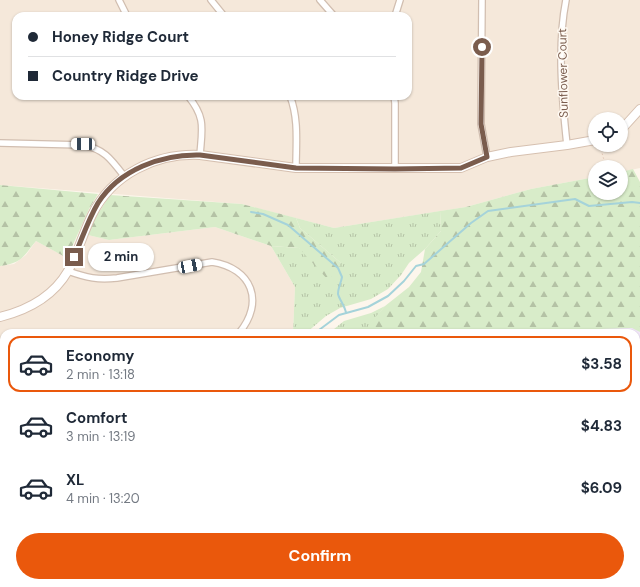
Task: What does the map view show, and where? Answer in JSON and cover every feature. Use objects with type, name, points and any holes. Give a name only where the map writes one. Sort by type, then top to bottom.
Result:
[{"type":"street","points":[[119,0],[125,12]]},
{"type":"street","points":[[211,0],[221,12]]},
{"type":"street","points":[[320,0],[330,12]]},
{"type":"street","points":[[396,12],[400,0]]},
{"type":"street","points":[[482,0],[481,124],[487,157]]},
{"type":"street","name":"Sunflower Court","points":[[566,145],[562,96],[562,18],[565,0],[569,0]]},
{"type":"street","points":[[191,100],[199,111],[202,122],[200,155]]},
{"type":"street","points":[[291,100],[295,113],[296,168]]},
{"type":"street","points":[[395,100],[395,169]]},
{"type":"street","points":[[628,122],[640,109]]},
{"type":"street","points":[[0,143],[83,144],[92,147],[110,157],[124,176]]},
{"type":"street","points":[[0,317],[19,312],[37,303],[50,293],[68,271],[97,204],[114,184],[124,176],[159,160],[185,154],[296,168],[461,168],[487,157],[511,152],[588,144]]},
{"type":"street","points":[[68,271],[90,279],[103,280],[212,262],[222,263],[232,268],[247,281],[251,288],[253,299],[251,315],[242,329]]},
{"type":"shaded area","points":[[0,0],[640,0],[640,168],[628,171],[628,160],[588,160],[588,178],[531,189],[466,207],[334,228],[242,204],[0,185]]},
{"type":"shaded area","points":[[215,227],[271,246],[295,287],[293,329],[0,329],[0,266],[14,264],[26,255],[36,241],[77,263],[88,235],[109,240]]},
{"type":"shaded area","points":[[640,293],[640,329],[451,329]]},
{"type":"green space","points":[[633,169],[640,182],[640,329],[370,329],[369,325],[385,306],[409,287],[421,272],[425,249],[441,231],[440,211],[466,207],[531,189],[588,178],[588,200],[628,200],[628,170]]},
{"type":"green space","points":[[0,185],[98,194],[89,209],[67,258],[36,241],[18,261],[0,266]]},
{"type":"green space","points":[[110,195],[242,204],[296,218],[300,228],[341,263],[329,281],[299,248],[271,246],[215,227],[109,240],[88,235],[94,220]]},
{"type":"green space","points":[[440,211],[441,231],[425,249],[409,263],[401,275],[388,289],[371,299],[340,308],[326,316],[311,329],[293,329],[295,287],[271,246],[299,248],[341,263],[300,228],[296,218],[334,228]]},
{"type":"green space","points":[[385,306],[370,325],[371,329],[334,329],[344,321],[371,313]]},
{"type":"waterway","points":[[320,329],[339,315],[368,307],[388,296],[404,281],[416,266],[424,264],[471,223],[488,211],[575,199],[589,206],[632,202],[640,203]]},
{"type":"waterway","points":[[251,212],[263,214],[288,225],[338,268],[342,277],[338,294],[346,313]]},
{"type":"route","points":[[74,257],[97,204],[114,184],[124,176],[140,167],[166,158],[185,154],[296,168],[395,169],[461,168],[487,157],[481,124],[482,47]]}]
